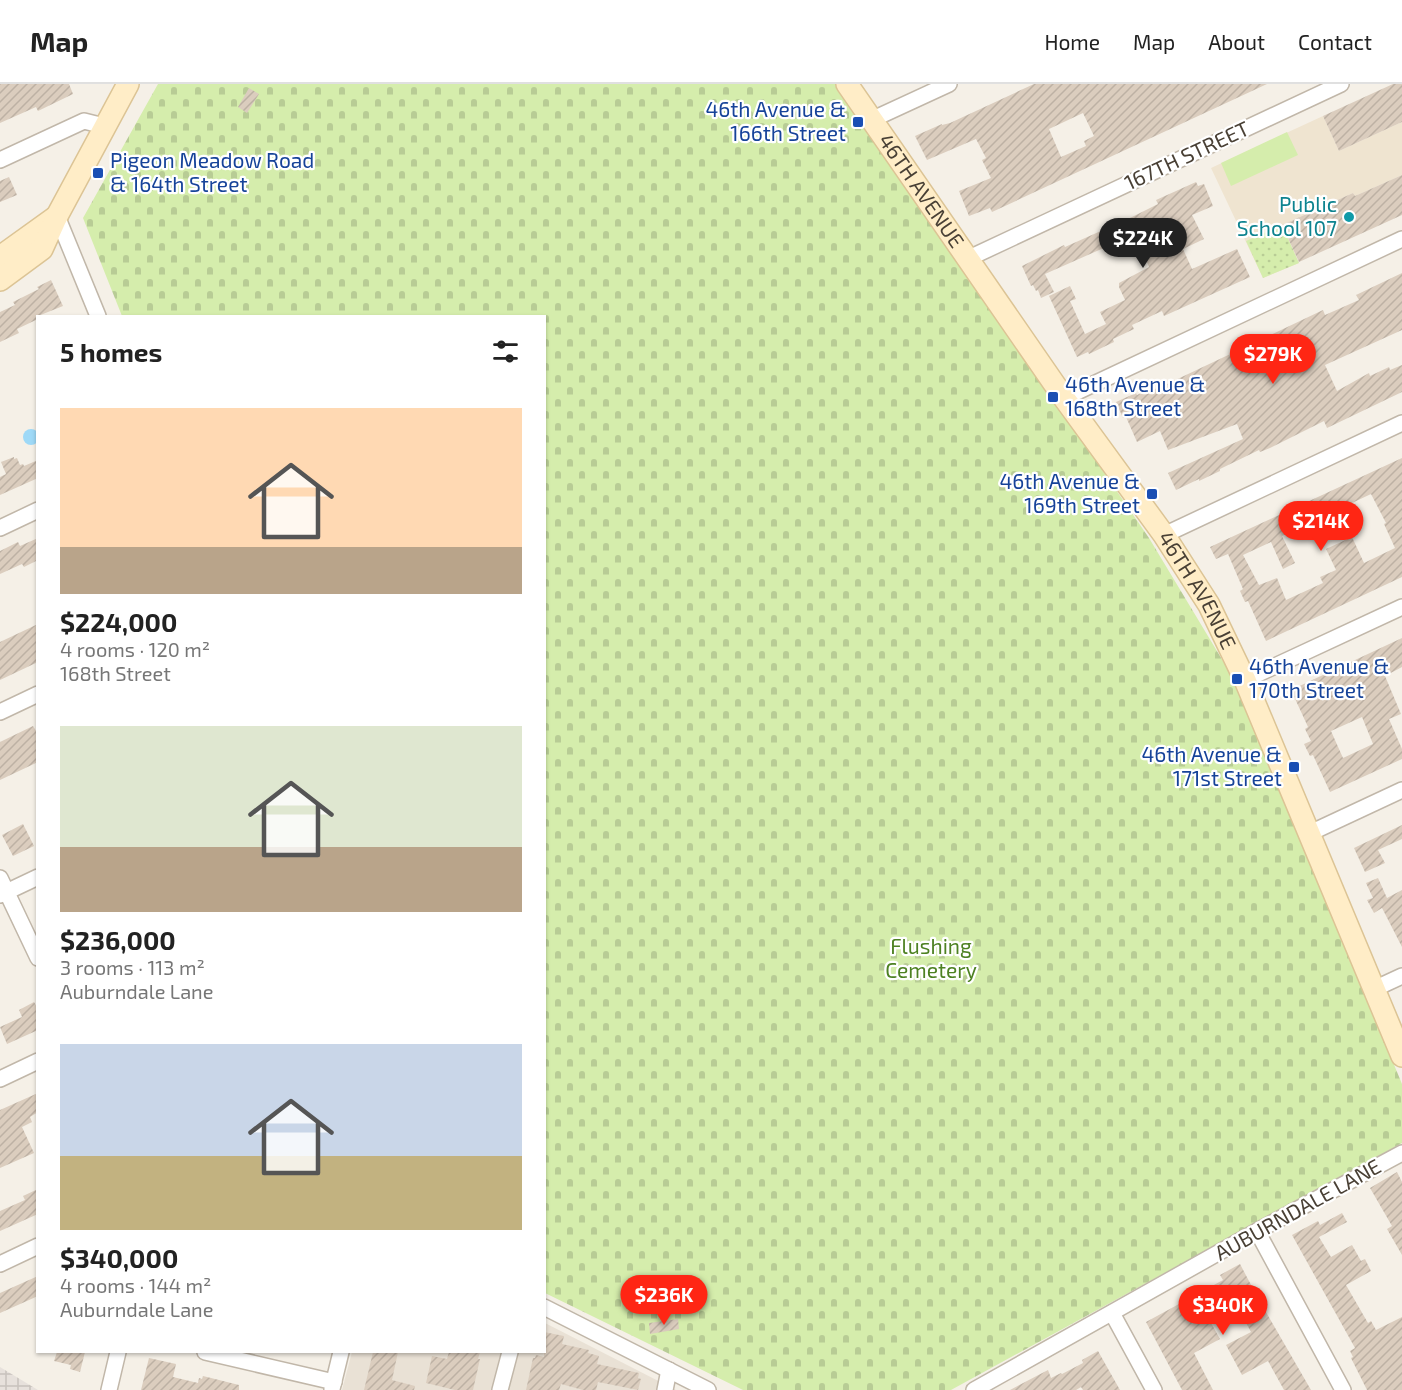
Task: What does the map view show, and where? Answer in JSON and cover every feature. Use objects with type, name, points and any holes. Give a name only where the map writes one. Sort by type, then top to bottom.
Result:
[{"type":"street","points":[[0,280],[42,249],[57,216],[128,84]]},
{"type":"street","name":"46TH AVENUE","points":[[848,84],[1064,398],[1164,535],[1209,605],[1245,680],[1402,1056]]},
{"type":"street","points":[[871,120],[949,84]]},
{"type":"street","name":"167TH STREET","points":[[967,259],[1341,84]]},
{"type":"street","points":[[0,160],[84,121],[104,126]]},
{"type":"street","points":[[0,257],[57,216]]},
{"type":"street","points":[[57,216],[98,315]]},
{"type":"street","points":[[1064,398],[1402,239]]},
{"type":"street","points":[[1164,535],[1402,423]]},
{"type":"street","points":[[0,528],[36,511]]},
{"type":"street","points":[[1245,680],[1402,607]]},
{"type":"street","points":[[0,712],[36,695]]},
{"type":"street","points":[[1310,834],[1402,790]]},
{"type":"street","points":[[36,879],[2,888],[36,954]]},
{"type":"street","points":[[1374,989],[1402,976]]},
{"type":"street","points":[[0,1079],[36,1062]]},
{"type":"street","name":"AUBURNDALE LANE","points":[[974,1390],[1257,1231],[1402,1153]]},
{"type":"street","points":[[1257,1231],[1343,1390]]},
{"type":"street","points":[[0,1264],[36,1247]]},
{"type":"street","points":[[546,1308],[708,1390]]},
{"type":"street","points":[[1112,1312],[1154,1390]]},
{"type":"street","points":[[109,1390],[118,1353]]},
{"type":"street","points":[[209,1353],[333,1386],[341,1353]]},
{"type":"street","points":[[500,1390],[510,1353]]},
{"type":"street","points":[[665,1390],[669,1370]]},
{"type":"shaded area","points":[[1323,116],[1339,151],[1402,122],[1402,175],[1355,196],[1353,193],[1282,225],[1299,263],[1263,278],[1211,168]]},
{"type":"shaded area","points":[[546,1324],[676,1390],[342,1390],[352,1353],[546,1353]]},
{"type":"shaded area","points":[[0,1367],[38,1390],[0,1390]]},
{"type":"green space","name":"Flushing Cemetery","points":[[158,84],[837,84],[1149,538],[1238,686],[1402,1084],[1402,1143],[951,1390],[743,1390],[546,1293],[546,315],[122,315],[83,218]]},
{"type":"green space","points":[[1287,132],[1298,155],[1231,186],[1221,163]]},
{"type":"green space","points":[[1282,225],[1299,263],[1263,278],[1246,241]]},
{"type":"water","points":[[28,430],[34,430],[36,442],[31,445],[23,437]]},
{"type":"building","points":[[0,84],[69,84],[73,94],[38,111],[36,107],[0,123]]},
{"type":"building","points":[[1034,84],[1267,84],[992,212],[990,208],[969,216],[959,191],[991,178],[982,160],[986,158],[976,139],[927,160],[915,136],[942,124],[950,123]],"holes":[[[1083,113],[1094,136],[1084,141],[1086,146],[1061,157],[1049,129]]]},
{"type":"building","name":"Public School 107","points":[[1393,84],[1402,84],[1402,122],[1339,151],[1323,116]]},
{"type":"building","points":[[249,88],[259,94],[247,113],[238,107]]},
{"type":"building","name":"Public School 107","points":[[1402,175],[1402,215],[1299,262],[1282,225],[1353,193],[1355,196]]},
{"type":"building","points":[[9,177],[17,195],[0,202],[0,181]]},
{"type":"building","points":[[1196,182],[1198,186],[1204,184],[1213,206],[1192,215],[1204,239],[1183,249],[1192,269],[1237,249],[1250,277],[1164,316],[1162,311],[1132,325],[1134,329],[1113,339],[1114,342],[1077,357],[1049,296],[1070,286],[1076,299],[1070,301],[1085,334],[1106,324],[1100,312],[1125,300],[1119,283],[1149,267],[1137,238],[1134,239],[1133,235],[1045,274],[1054,292],[1041,298],[1038,290],[1036,291],[1033,285],[1031,286],[1022,266],[1064,245],[1065,247],[1132,217],[1158,204],[1156,200]]},
{"type":"building","points":[[1402,273],[1402,330],[1325,365],[1337,391],[1369,373],[1370,376],[1389,367],[1390,370],[1402,365],[1402,392],[1327,428],[1324,421],[1176,490],[1168,473],[1243,439],[1237,424],[1168,450],[1160,431],[1137,442],[1126,417],[1123,418],[1116,402],[1136,393],[1137,395],[1167,384],[1323,310],[1325,315],[1359,300],[1356,295]]},
{"type":"building","points":[[51,280],[63,306],[36,315],[36,320],[17,329],[19,333],[0,342],[0,312],[15,305],[13,302],[39,289],[37,287]]},
{"type":"building","points":[[14,457],[20,465],[24,466],[36,461],[36,479],[0,495],[0,477],[6,474],[1,462]]},
{"type":"building","points":[[1402,458],[1402,577],[1266,641],[1248,601],[1245,602],[1240,591],[1243,589],[1228,554],[1216,559],[1210,547]],"holes":[[[1371,494],[1386,523],[1384,524],[1395,548],[1364,563],[1352,537],[1326,549],[1336,570],[1320,577],[1323,583],[1286,600],[1277,578],[1259,585],[1243,555],[1271,542],[1283,569],[1295,563],[1282,536]]]},
{"type":"building","points":[[36,539],[36,561],[24,567],[22,564],[0,574],[0,551],[18,542],[20,546]]},
{"type":"building","points":[[36,625],[36,663],[0,680],[0,642]]},
{"type":"building","points":[[1402,638],[1402,667],[1385,676],[1401,714],[1389,719],[1402,749],[1402,759],[1330,792],[1313,755],[1310,756],[1304,744],[1311,741],[1305,729],[1308,727],[1291,690]],"holes":[[[1362,717],[1373,744],[1343,758],[1331,731]]]},
{"type":"building","points":[[33,726],[36,731],[36,763],[0,780],[0,742]]},
{"type":"building","points":[[23,824],[34,846],[13,856],[2,835]]},
{"type":"building","points":[[1402,825],[1402,839],[1378,850],[1385,863],[1365,872],[1354,848]]},
{"type":"building","points":[[1378,878],[1387,898],[1402,890],[1402,947],[1382,908],[1374,913],[1367,900],[1373,898],[1366,883]]},
{"type":"building","points":[[34,1002],[36,1031],[7,1044],[0,1027],[22,1017],[19,1010]]},
{"type":"building","points":[[36,1094],[36,1113],[30,1117],[32,1122],[22,1127],[34,1153],[0,1168],[0,1110]]},
{"type":"building","points":[[1397,1172],[1402,1182],[1402,1255],[1387,1229],[1392,1226],[1370,1188]]},
{"type":"building","points":[[36,1190],[36,1215],[0,1231],[0,1211],[25,1200],[23,1196]]},
{"type":"building","points":[[1342,1213],[1347,1222],[1319,1237],[1331,1257],[1352,1245],[1361,1261],[1365,1259],[1371,1271],[1346,1285],[1368,1323],[1371,1321],[1376,1330],[1402,1317],[1402,1390],[1367,1390],[1351,1358],[1353,1357],[1350,1351],[1355,1348],[1292,1235],[1318,1221],[1320,1225]]},
{"type":"building","points":[[1240,1264],[1311,1390],[1284,1390],[1268,1361],[1242,1375],[1226,1345],[1251,1332],[1229,1292],[1202,1307],[1220,1339],[1194,1353],[1213,1390],[1182,1390],[1146,1322],[1223,1280],[1220,1275]]},
{"type":"building","points":[[36,1277],[36,1297],[0,1313],[0,1293]]},
{"type":"building","points":[[678,1319],[679,1329],[650,1334],[649,1323]]},
{"type":"building","points":[[546,1332],[564,1336],[562,1344],[589,1350],[588,1353],[599,1356],[597,1364],[639,1373],[638,1378],[641,1379],[638,1390],[598,1382],[596,1390],[583,1390],[561,1384],[559,1390],[526,1390],[533,1358],[536,1355],[544,1357]]},
{"type":"building","points":[[1098,1351],[1120,1390],[1083,1390],[1081,1387],[1076,1390],[1010,1390],[1048,1370],[1051,1378],[1062,1374],[1083,1363],[1082,1360]]},
{"type":"building","points":[[57,1353],[85,1353],[80,1372],[70,1369],[71,1365],[54,1361]]},
{"type":"building","points":[[373,1353],[398,1353],[392,1380],[415,1386],[414,1390],[364,1390]]},
{"type":"building","points":[[449,1353],[480,1353],[473,1390],[455,1390],[426,1383],[432,1356],[447,1359]]},
{"type":"building","points":[[149,1358],[176,1364],[173,1377],[198,1383],[199,1378],[202,1379],[203,1376],[239,1385],[239,1390],[141,1390]]},
{"type":"place","name":"46th Avenue & 166th Street","points":[[858,122]]},
{"type":"place","name":"Pigeon Meadow Road & 164th Street","points":[[98,173]]},
{"type":"place","name":"Public School 107","points":[[1349,217]]},
{"type":"place","name":"46th Avenue & 168th Street","points":[[1053,397]]},
{"type":"place","name":"46th Avenue & 169th Street","points":[[1152,494]]},
{"type":"place","name":"46th Avenue & 170th Street","points":[[1237,679]]},
{"type":"place","name":"46th Avenue & 171st Street","points":[[1294,767]]}]
